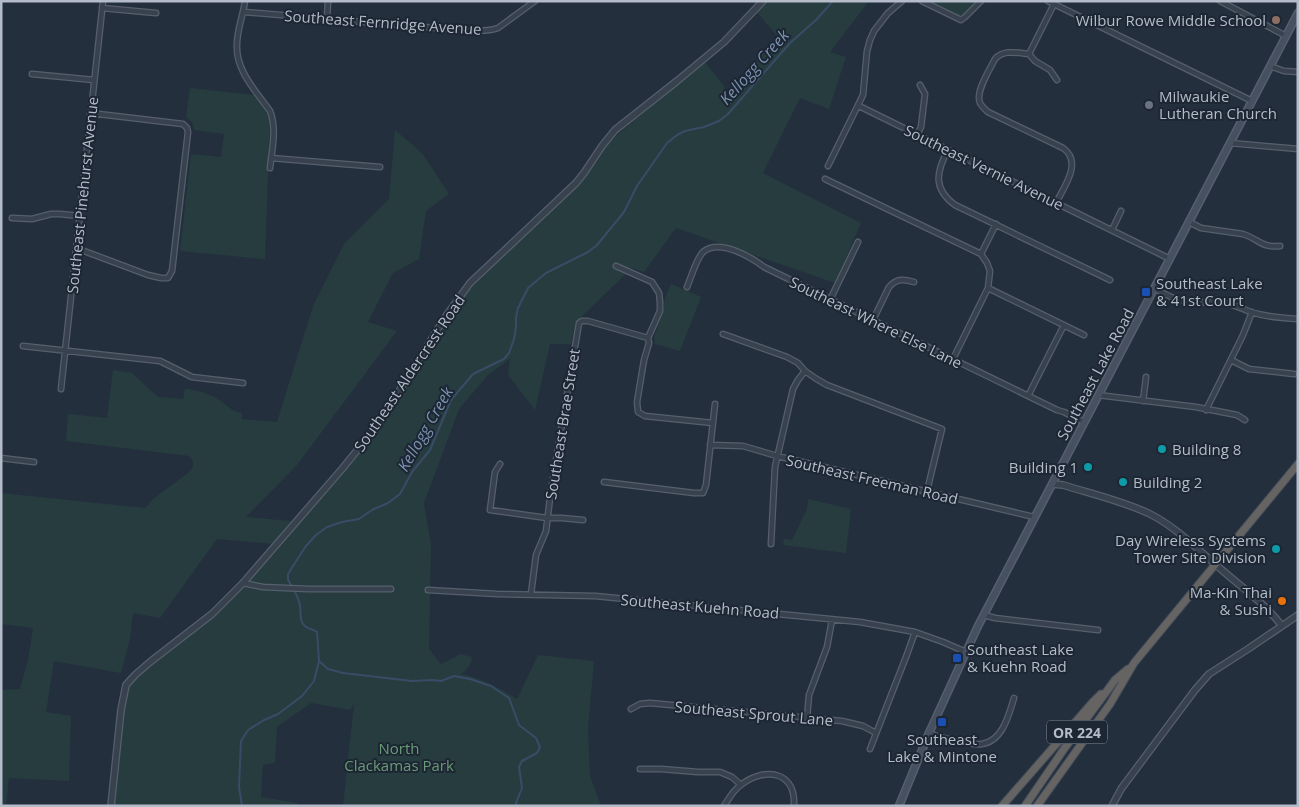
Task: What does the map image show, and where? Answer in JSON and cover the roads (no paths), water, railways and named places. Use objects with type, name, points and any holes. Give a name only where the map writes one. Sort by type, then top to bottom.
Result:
[{"type":"highway","name":"OR 224","points":[[1025,806],[1115,680],[1134,663],[1298,464]]},
{"type":"highway","name":"OR 224","points":[[1037,806],[1110,704],[1134,663]]},
{"type":"highway","points":[[1002,806],[1092,703],[1115,680]]},
{"type":"main road","name":"Southeast Lake Road","points":[[899,806],[929,734],[984,615],[1297,15]]},
{"type":"street","name":"Southeast Pinehurst Avenue","points":[[61,389],[103,1]]},
{"type":"street","points":[[245,1],[236,43],[237,59],[241,70],[272,116],[270,168]]},
{"type":"street","points":[[327,19],[328,1]]},
{"type":"street","name":"Southeast Fernridge Avenue","points":[[244,12],[472,31],[498,28],[535,1]]},
{"type":"street","name":"Southeast Aldercrest Road","points":[[111,806],[126,685],[150,662],[212,614],[243,583],[342,469],[384,415],[446,316],[470,284],[576,183],[615,130],[724,42],[763,1]]},
{"type":"street","points":[[828,166],[863,95],[867,52],[874,31],[888,13],[902,1]]},
{"type":"street","points":[[922,1],[961,20],[981,1]]},
{"type":"street","points":[[1048,1],[1252,101]]},
{"type":"street","points":[[1220,1],[1286,36]]},
{"type":"street","points":[[1029,54],[1054,4]]},
{"type":"street","points":[[102,8],[156,13]]},
{"type":"street","points":[[1056,203],[1072,169],[1070,155],[1063,148],[988,112],[980,103],[979,97],[980,91],[996,59],[999,55],[1008,52],[1029,54],[1035,61],[1050,70],[1057,80]]},
{"type":"street","points":[[1270,66],[1284,71],[1298,72]]},
{"type":"street","points":[[32,74],[94,80]]},
{"type":"street","points":[[917,135],[921,127],[925,94],[920,85]]},
{"type":"street","name":"Southeast Vernie Avenue","points":[[859,106],[1170,259]]},
{"type":"street","points":[[76,248],[148,275],[168,278],[172,271],[188,132],[183,124],[90,113]]},
{"type":"street","points":[[1230,143],[1298,149]]},
{"type":"street","points":[[948,150],[940,166],[938,180],[940,188],[949,201],[1110,280]]},
{"type":"street","points":[[271,158],[380,167]]},
{"type":"street","points":[[825,179],[981,254],[988,263],[990,271],[988,288],[953,359]]},
{"type":"street","points":[[1112,230],[1121,211]]},
{"type":"street","points":[[12,218],[32,220],[51,214],[80,216]]},
{"type":"street","points":[[1189,222],[1201,228],[1248,235],[1265,245],[1280,246]]},
{"type":"street","points":[[981,254],[996,224]]},
{"type":"street","points":[[830,300],[858,242]]},
{"type":"street","name":"Southeast Where Else Lane","points":[[686,287],[699,258],[704,252],[716,247],[733,250],[758,262],[764,268],[1084,422]]},
{"type":"street","points":[[616,266],[648,279],[656,286],[659,293],[660,312],[648,338],[649,344],[644,360],[637,402],[638,412],[645,416],[713,423]]},
{"type":"street","points":[[873,320],[889,287],[893,283],[902,279],[914,282]]},
{"type":"street","points":[[988,288],[1084,335]]},
{"type":"street","points":[[1154,288],[1179,300],[1225,303],[1252,312],[1280,318],[1298,319]]},
{"type":"street","points":[[1206,410],[1252,312]]},
{"type":"street","name":"Southeast Brae Street","points":[[531,594],[536,555],[545,535],[552,481],[580,323],[588,321],[648,338]]},
{"type":"street","points":[[1028,396],[1064,325]]},
{"type":"street","points":[[723,334],[787,357],[827,385],[942,429],[927,491]]},
{"type":"street","points":[[22,346],[160,361],[196,378],[243,383]]},
{"type":"street","points":[[1231,360],[1249,369],[1294,374]]},
{"type":"street","points":[[771,544],[774,477],[777,456],[793,389],[805,371]]},
{"type":"street","points":[[1143,400],[1146,377]]},
{"type":"street","points":[[1098,395],[1196,407],[1237,414],[1245,420]]},
{"type":"street","points":[[604,482],[703,493],[706,486],[715,404]]},
{"type":"street","name":"Southeast Freeman Road","points":[[710,445],[743,446],[777,456],[1034,517]]},
{"type":"street","points":[[1,458],[34,462]]},
{"type":"street","points":[[500,464],[494,472],[490,510],[548,518],[583,520]]},
{"type":"street","points":[[1052,484],[1063,485],[1150,514],[1171,527],[1267,608],[1282,626]]},
{"type":"street","points":[[243,583],[256,586],[308,589],[392,589]]},
{"type":"street","name":"Southeast Kuehn Road","points":[[428,590],[496,594],[594,596],[860,622],[915,632],[966,652]]},
{"type":"street","points":[[1112,806],[1122,788],[1209,674],[1298,614]]},
{"type":"street","points":[[984,615],[995,618],[1098,630]]},
{"type":"street","points":[[807,718],[809,695],[827,648],[832,620]]},
{"type":"street","points":[[870,749],[915,632]]},
{"type":"street","points":[[929,734],[943,739],[980,744],[987,743],[995,738],[1004,726],[1014,698]]},
{"type":"street","name":"Southeast Sprout Lane","points":[[631,709],[640,704],[650,703],[807,718],[854,723],[876,733]]},
{"type":"street","points":[[640,770],[661,769],[720,772],[732,777],[740,784]]},
{"type":"street","points":[[724,806],[740,784],[762,774],[779,775],[785,779],[790,784],[794,796],[794,806]]},
{"type":"waterway","name":"Kellogg Creek","points":[[242,806],[239,787],[241,741],[248,730],[278,714],[302,696],[314,681],[319,661],[317,632],[302,623],[299,602],[288,580],[288,574],[306,546],[327,527],[359,519],[400,494],[412,472],[430,450],[451,400],[473,374],[504,359],[509,353],[514,339],[518,308],[528,288],[546,273],[588,252],[597,245],[624,212],[637,186],[667,143],[685,131],[704,127],[719,121],[728,114],[790,43],[816,20],[833,1]]},
{"type":"waterway","points":[[319,661],[328,669],[343,673],[412,681],[441,681],[454,676],[470,679],[491,686],[509,698],[519,725],[536,738],[540,747],[537,753],[522,761],[519,767],[522,788],[516,803],[517,806]]},
{"type":"place","name":"Wilbur Rowe Middle School","points":[[1276,20]]},
{"type":"place","name":"Milwaukie Lutheran Church","points":[[1149,105]]},
{"type":"place","name":"Southeast Lake & 41st Court","points":[[1146,292]]},
{"type":"place","name":"Building 8","points":[[1162,449]]},
{"type":"place","name":"Building 1","points":[[1088,467]]},
{"type":"place","name":"Building 2","points":[[1123,482]]},
{"type":"place","name":"Day Wireless Systems Tower Site Division","points":[[1276,549]]},
{"type":"place","name":"Ma-Kin Thai & Sushi","points":[[1282,601]]},
{"type":"place","name":"Southeast Lake & Kuehn Road","points":[[957,658]]},
{"type":"place","name":"Southeast Lake & Mintone","points":[[942,722]]},
{"type":"park label","name":"North Clackamas Park","points":[[399,756]]}]
